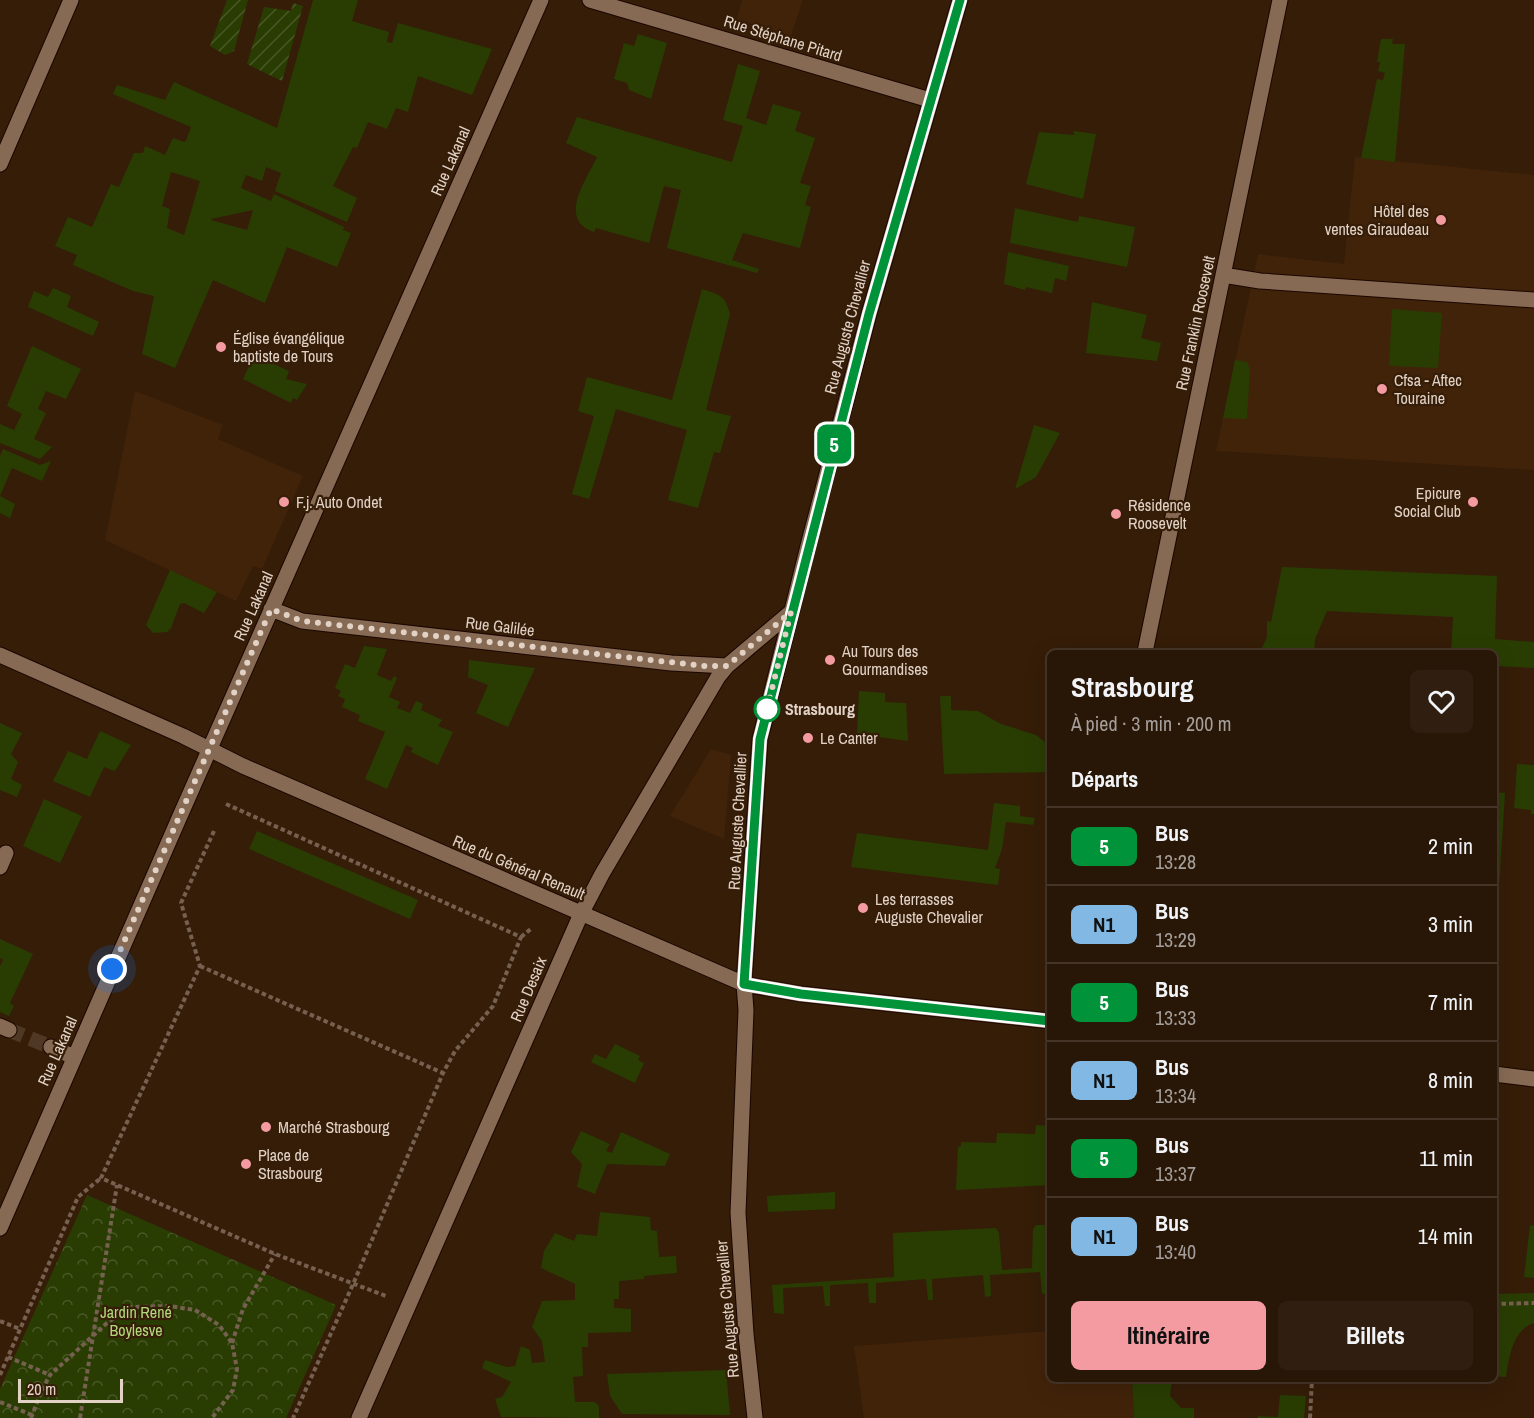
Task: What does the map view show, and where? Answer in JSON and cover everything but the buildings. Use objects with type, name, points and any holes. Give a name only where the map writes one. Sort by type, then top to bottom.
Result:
[{"type":"street","points":[[0,164],[71,0]]},
{"type":"street","name":"Rue Lakanal","points":[[0,1228],[541,0]]},
{"type":"street","name":"Rue Stéphane Pitard","points":[[590,0],[930,100]]},
{"type":"street","name":"Rue Auguste Chevallier","points":[[755,1418],[746,1334],[738,1213],[746,1010],[744,984],[760,739],[869,314],[960,0]]},
{"type":"street","name":"Rue Franklin Roosevelt","points":[[1145,650],[1280,0]]},
{"type":"street","points":[[1223,275],[1260,281],[1534,300]]},
{"type":"street","name":"Rue Galilée","points":[[271,609],[302,621],[671,663],[727,666]]},
{"type":"street","name":"Rue Desaix","points":[[359,1418],[581,914],[602,874],[705,699],[727,666],[791,612]]},
{"type":"street","name":"Rue du Général Renault","points":[[0,655],[211,749],[243,766],[744,984],[801,994],[1047,1022]]},
{"type":"street","points":[[51,1047],[74,1057]]},
{"type":"street","points":[[1497,1074],[1534,1079]]},
{"type":"path","points":[[226,804],[521,938]]},
{"type":"path","points":[[0,1375],[78,1197],[101,1178],[200,966],[182,903],[214,831]]},
{"type":"path","points":[[293,1418],[443,1073],[455,1052],[493,1006],[521,938],[532,928]]},
{"type":"path","points":[[200,966],[443,1073]]},
{"type":"path","points":[[101,1178],[275,1254],[390,1297]]},
{"type":"path","points":[[80,1418],[117,1185]]},
{"type":"path","points":[[231,1344],[243,1309],[275,1254]]},
{"type":"path","points":[[1497,1304],[1534,1303]]},
{"type":"path","points":[[0,1402],[32,1417],[50,1375],[93,1336],[131,1307],[169,1306],[195,1310],[219,1325],[231,1344],[237,1370],[232,1390],[213,1418]]},
{"type":"path","points":[[0,1321],[20,1329]]},
{"type":"path","points":[[8,1357],[50,1375]]},
{"type":"path","points":[[1310,1418],[1312,1382]]},
{"type":"shaded area","points":[[742,0],[803,0],[791,36],[737,19]]},
{"type":"shaded area","points":[[1355,157],[1534,175],[1534,470],[1216,451],[1258,254],[1344,264]]},
{"type":"shaded area","points":[[135,391],[223,425],[218,439],[303,476],[262,569],[253,566],[236,601],[105,540]]},
{"type":"shaded area","points":[[711,749],[731,755],[724,839],[670,816]]},
{"type":"shaded area","points":[[1047,1331],[1047,1382],[1132,1382],[1134,1418],[864,1418],[854,1346]]},
{"type":"green space","points":[[227,0],[248,0],[234,51],[225,55],[210,46]]},
{"type":"green space","points":[[313,0],[358,0],[352,21],[389,32],[387,42],[392,43],[398,23],[492,49],[472,95],[418,76],[408,112],[396,108],[387,129],[368,122],[357,148],[353,147],[333,186],[357,198],[347,222],[275,191],[281,173],[266,167],[262,181],[246,175],[241,188],[271,201],[274,194],[344,227],[343,230],[351,233],[337,267],[287,247],[265,303],[213,280],[175,368],[142,354],[154,296],[133,291],[73,265],[77,255],[55,246],[68,217],[92,227],[111,184],[119,187],[134,153],[143,153],[145,146],[165,155],[173,138],[186,141],[191,127],[113,94],[117,85],[165,100],[174,82],[277,128]],"holes":[[[171,172],[200,181],[184,235],[167,228],[170,209],[162,206]],[[253,210],[247,230],[211,220],[211,219]]]},
{"type":"green space","points":[[293,3],[303,6],[282,81],[247,64],[264,7],[291,11]]},
{"type":"green space","points":[[638,34],[667,43],[651,99],[629,90],[627,83],[614,79],[624,43],[634,46]]},
{"type":"green space","points":[[1381,39],[1393,39],[1392,44],[1405,44],[1395,162],[1361,158],[1377,79],[1383,80],[1385,73],[1378,71],[1380,62],[1377,62]]},
{"type":"green space","points":[[738,64],[760,71],[746,118],[766,125],[773,104],[801,112],[795,131],[815,138],[800,183],[811,186],[805,205],[811,207],[800,248],[743,233],[732,260],[759,269],[757,273],[667,248],[681,190],[664,186],[649,243],[596,228],[594,232],[583,226],[577,218],[578,199],[581,188],[597,157],[566,143],[577,117],[732,162],[743,126],[723,120]]},
{"type":"green space","points":[[1074,131],[1096,134],[1083,199],[1026,184],[1039,132],[1074,135]]},
{"type":"green space","points":[[1015,208],[1078,222],[1079,216],[1135,227],[1127,267],[1010,243]]},
{"type":"green space","points":[[1008,252],[1069,266],[1066,281],[1055,278],[1052,293],[1026,287],[1025,290],[1004,284]]},
{"type":"green space","points":[[53,288],[71,296],[67,307],[99,322],[93,336],[28,307],[34,291],[48,297]]},
{"type":"green space","points":[[702,289],[724,299],[730,314],[706,410],[731,416],[720,453],[714,452],[698,508],[668,500],[687,430],[616,409],[589,499],[572,494],[594,416],[578,411],[587,377],[672,400]]},
{"type":"green space","points":[[1092,302],[1147,315],[1141,338],[1161,343],[1157,361],[1086,353]]},
{"type":"green space","points":[[1392,309],[1442,313],[1438,368],[1389,366]]},
{"type":"green space","points":[[32,346],[81,369],[66,399],[46,391],[38,409],[46,413],[34,439],[52,447],[40,459],[0,443],[0,424],[14,430],[22,414],[7,406]]},
{"type":"green space","points":[[254,355],[289,371],[286,379],[307,384],[297,400],[293,398],[291,403],[243,379]]},
{"type":"green space","points":[[1235,360],[1247,362],[1250,369],[1247,419],[1223,418]]},
{"type":"green space","points":[[1034,425],[1060,433],[1036,477],[1015,489]]},
{"type":"green space","points":[[3,449],[40,465],[51,461],[42,481],[12,468],[0,496],[0,456]]},
{"type":"green space","points":[[0,496],[15,504],[10,518],[0,513]]},
{"type":"green space","points":[[1282,567],[1497,576],[1495,639],[1534,642],[1534,668],[1497,666],[1497,650],[1451,650],[1453,617],[1327,611],[1315,639],[1314,650],[1261,650],[1267,637],[1267,621],[1271,622]]},
{"type":"green space","points":[[170,570],[217,592],[204,613],[184,603],[180,604],[171,628],[167,632],[153,633],[146,625]]},
{"type":"green space","points":[[364,646],[387,649],[377,675],[391,681],[394,676],[397,678],[389,697],[400,702],[397,708],[410,713],[416,701],[423,704],[421,710],[442,720],[438,726],[453,732],[438,765],[411,752],[413,748],[406,745],[387,789],[365,779],[385,732],[358,721],[360,715],[342,707],[345,699],[338,696],[341,691],[335,688],[345,664],[355,668]]},
{"type":"green space","points":[[469,660],[535,668],[508,727],[476,713],[488,685],[468,677]]},
{"type":"green space","points":[[859,691],[885,693],[885,702],[906,703],[908,741],[857,734]]},
{"type":"green space","points":[[940,696],[951,696],[951,710],[978,711],[1001,724],[1036,735],[1047,744],[1047,772],[944,774]]},
{"type":"green space","points":[[0,723],[22,733],[11,754],[18,762],[11,779],[22,785],[17,797],[0,790]]},
{"type":"green space","points":[[100,731],[131,745],[115,771],[104,767],[90,797],[53,781],[68,751],[87,759]]},
{"type":"green space","points":[[1517,764],[1534,765],[1534,814],[1531,814],[1531,810],[1514,808]]},
{"type":"green space","points":[[1497,792],[1505,793],[1497,903]]},
{"type":"green space","points":[[44,799],[82,816],[60,863],[23,846]]},
{"type":"green space","points":[[994,803],[1020,806],[1020,816],[1035,818],[1033,825],[1006,822],[1002,849],[995,868],[1000,869],[998,885],[851,867],[857,833],[988,850]]},
{"type":"green space","points":[[257,831],[418,900],[410,919],[249,849]]},
{"type":"green space","points":[[0,939],[33,954],[10,1003],[14,1006],[9,1016],[0,1012],[0,966],[3,960],[0,958]]},
{"type":"green space","points":[[615,1044],[640,1056],[638,1060],[644,1063],[635,1083],[591,1062],[595,1054],[606,1059]]},
{"type":"green space","points":[[1036,1125],[1047,1126],[1047,1185],[956,1190],[958,1147],[961,1146],[961,1142],[996,1143],[997,1133],[1035,1134]]},
{"type":"green space","points":[[581,1131],[610,1144],[606,1151],[612,1153],[621,1132],[670,1154],[665,1166],[607,1164],[595,1194],[577,1187],[582,1164],[571,1152]]},
{"type":"green space","points":[[835,1192],[835,1209],[768,1212],[767,1196]]},
{"type":"green space","name":"Jardin René Boylesve","points":[[87,1195],[336,1305],[286,1418],[0,1418],[0,1389]]},
{"type":"green space","points":[[600,1212],[650,1217],[651,1230],[657,1231],[659,1257],[676,1256],[677,1273],[619,1281],[619,1299],[614,1299],[614,1308],[631,1309],[631,1332],[588,1333],[588,1347],[582,1347],[583,1376],[573,1377],[575,1402],[595,1402],[599,1406],[599,1418],[501,1417],[495,1399],[502,1397],[511,1382],[482,1368],[485,1360],[507,1367],[515,1366],[521,1346],[530,1350],[532,1363],[545,1362],[542,1341],[532,1327],[542,1301],[575,1300],[575,1284],[541,1268],[544,1251],[555,1233],[574,1241],[577,1234],[597,1236]]},
{"type":"green space","points":[[1036,1225],[1047,1225],[1047,1293],[1042,1294],[1040,1272],[990,1275],[991,1296],[985,1297],[983,1275],[932,1279],[933,1300],[928,1300],[926,1279],[876,1283],[876,1303],[869,1303],[868,1283],[830,1285],[830,1306],[825,1306],[823,1286],[783,1288],[784,1314],[774,1313],[772,1285],[894,1277],[893,1233],[996,1228],[999,1233],[1002,1270],[1032,1268],[1033,1229]]},
{"type":"green space","points":[[1530,1225],[1534,1226],[1534,1278],[1524,1277]]},
{"type":"green space","points":[[1534,1293],[1534,1323],[1516,1338],[1510,1353],[1506,1377],[1497,1376],[1497,1294]]},
{"type":"green space","points":[[726,1370],[730,1415],[622,1414],[610,1396],[607,1374]]},
{"type":"green space","points":[[1132,1382],[1172,1382],[1170,1396],[1181,1408],[1194,1408],[1194,1418],[1134,1418]]},
{"type":"green space","points":[[1280,1395],[1306,1396],[1304,1418],[1258,1418],[1258,1416],[1278,1417]]},
{"type":"tunnel","points":[[9,1030],[51,1047]]},
{"type":"bus line","name":"5","points":[[960,0],[869,314],[794,598],[760,739],[744,984],[801,994],[1047,1021]]},
{"type":"place","name":"Hôtel des ventes Giraudeau","points":[[1441,220]]},
{"type":"place","name":"Église évangélique baptiste de Tours","points":[[221,347]]},
{"type":"place","name":"Cfsa - Aftec Touraine","points":[[1382,389]]},
{"type":"place","name":"F.j. Auto Ondet","points":[[284,502]]},
{"type":"place","name":"Epicure Social Club","points":[[1473,502]]},
{"type":"place","name":"Résidence Roosevelt","points":[[1116,514]]},
{"type":"place","name":"Au Tours des Gourmandises","points":[[830,660]]},
{"type":"place","name":"Strasbourg","points":[[767,709]]},
{"type":"place","name":"Le Canter","points":[[808,738]]},
{"type":"place","name":"Les terrasses Auguste Chevalier","points":[[863,908]]},
{"type":"place","name":"Marché Strasbourg","points":[[266,1127]]},
{"type":"place","name":"Place de Strasbourg","points":[[246,1164]]},
{"type":"route","points":[[112,969],[271,609],[302,621],[705,666],[727,666],[791,612],[767,709]]}]
